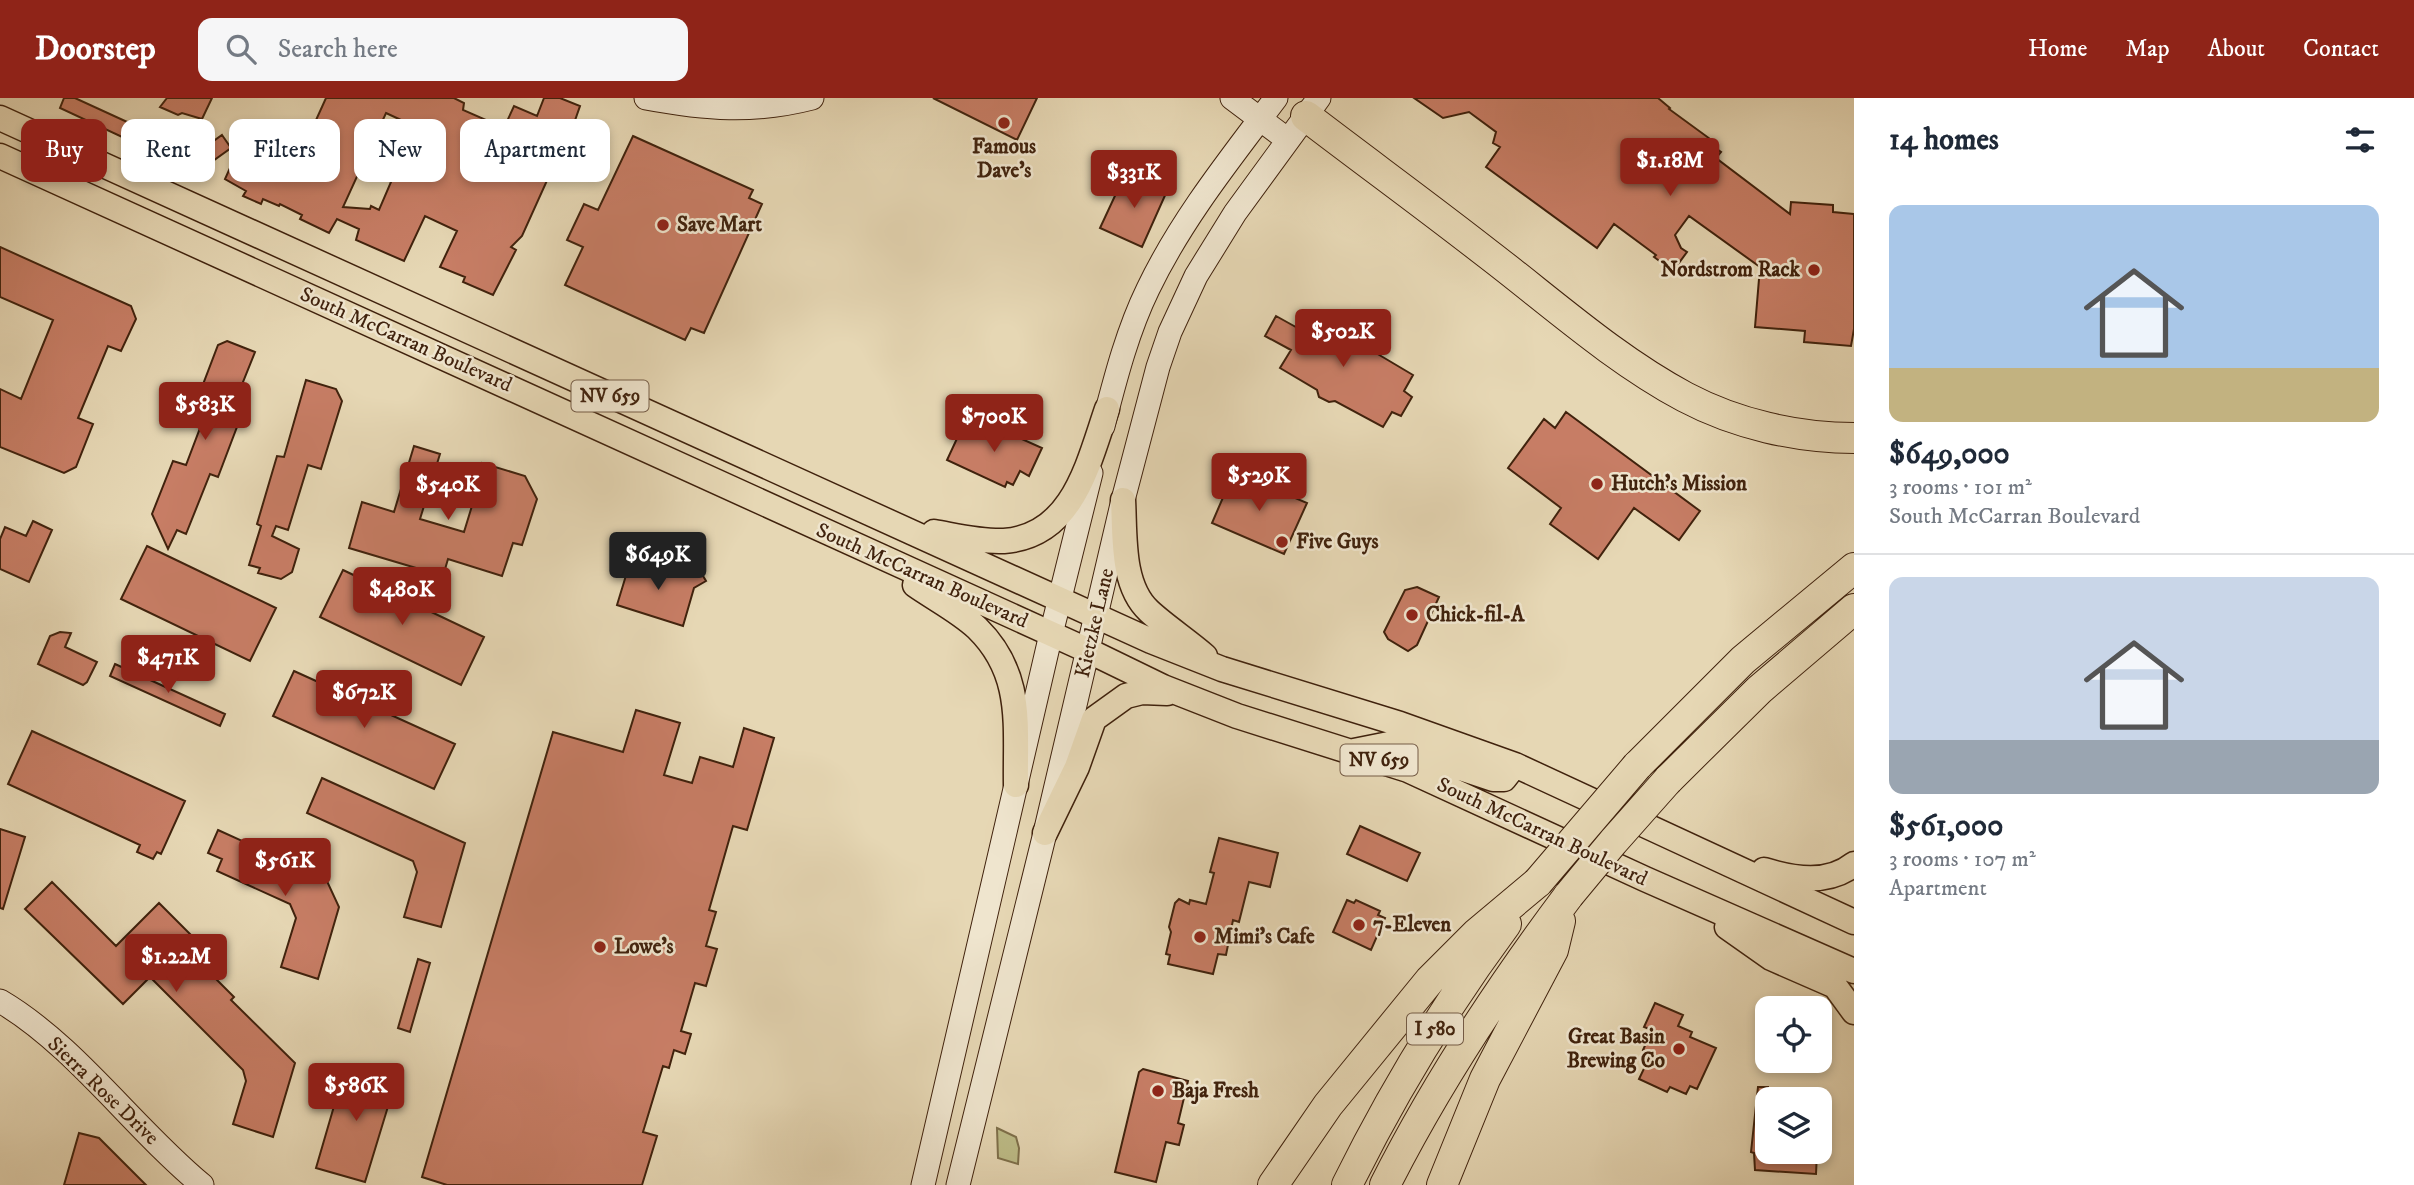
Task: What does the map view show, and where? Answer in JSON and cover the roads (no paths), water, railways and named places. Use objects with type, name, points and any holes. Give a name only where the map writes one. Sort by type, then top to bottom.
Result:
[{"type":"highway","points":[[1312,107],[1413,196],[1600,342],[1685,397],[1757,425],[1786,432],[1846,438]]},
{"type":"highway","name":"I 580","points":[[1347,1185],[1441,1019],[1538,882],[1637,766],[1743,660],[1854,568]]},
{"type":"highway","name":"I 580","points":[[1385,1185],[1463,1045],[1495,996],[1569,895],[1668,780],[1759,690],[1854,609]]},
{"type":"highway","points":[[1273,1185],[1328,1105],[1430,981],[1476,934],[1538,882]]},
{"type":"highway","points":[[1442,1185],[1485,1079],[1553,950],[1569,895]]},
{"type":"main road","points":[[646,98],[753,109],[812,98]]},
{"type":"main road","points":[[1232,98],[1288,140]]},
{"type":"main road","name":"Kietzke Lane","points":[[923,1185],[1051,634],[1107,409],[1128,340],[1146,292],[1161,263],[1196,207],[1276,98]]},
{"type":"main road","points":[[1282,98],[1312,107]]},
{"type":"main road","name":"Kietzke Lane","points":[[958,1185],[1089,651],[1123,500],[1158,367],[1182,304],[1196,276],[1235,213],[1312,107]]},
{"type":"main road","name":"South McCarran Boulevard","points":[[0,118],[1151,641],[1222,669],[1439,737],[1515,765],[1854,922]]},
{"type":"main road","name":"South McCarran Boulevard","points":[[0,156],[1182,694],[1258,723],[1353,751],[1437,783],[1700,904],[1854,971]]},
{"type":"main road","points":[[220,256],[237,246],[243,247],[372,300],[393,307],[413,306]]},
{"type":"main road","points":[[435,352],[500,367],[660,438],[673,437],[677,426]]},
{"type":"main road","points":[[901,527],[979,540],[1002,541],[1026,537],[1046,528],[1068,504],[1085,472],[1107,409]]},
{"type":"main road","points":[[1123,500],[1125,543],[1135,590],[1147,610],[1222,669]]},
{"type":"main road","points":[[840,539],[911,582],[977,628],[1005,664],[1012,681],[1015,702],[1016,785]]},
{"type":"main road","points":[[1045,833],[1077,767],[1094,719],[1126,696],[1142,691],[1182,694]]},
{"type":"main road","points":[[1353,751],[1389,744],[1493,779],[1504,779],[1515,765]]},
{"type":"main road","points":[[1701,852],[1771,872],[1819,879],[1845,871],[1854,864]]},
{"type":"main road","points":[[1700,904],[1733,932],[1771,958],[1835,986],[1854,1012]]},
{"type":"main road","name":"Sierra Rose Drive","points":[[0,1001],[52,1040],[202,1185]]},
{"type":"place","name":"Famous Dave's","points":[[1004,123]]},
{"type":"place","name":"Save Mart","points":[[663,225]]},
{"type":"place","name":"Nordstrom Rack","points":[[1814,270]]},
{"type":"place","name":"Hutch's Mission","points":[[1597,484]]},
{"type":"place","name":"Five Guys","points":[[1282,542]]},
{"type":"place","name":"Chick-fil-A","points":[[1412,615]]},
{"type":"place","name":"7-Eleven","points":[[1359,925]]},
{"type":"place","name":"Mimi's Cafe","points":[[1200,937]]},
{"type":"place","name":"Lowe's","points":[[600,947]]},
{"type":"place","name":"Great Basin Brewing Co","points":[[1679,1049]]},
{"type":"place","name":"Baja Fresh","points":[[1158,1091]]}]
